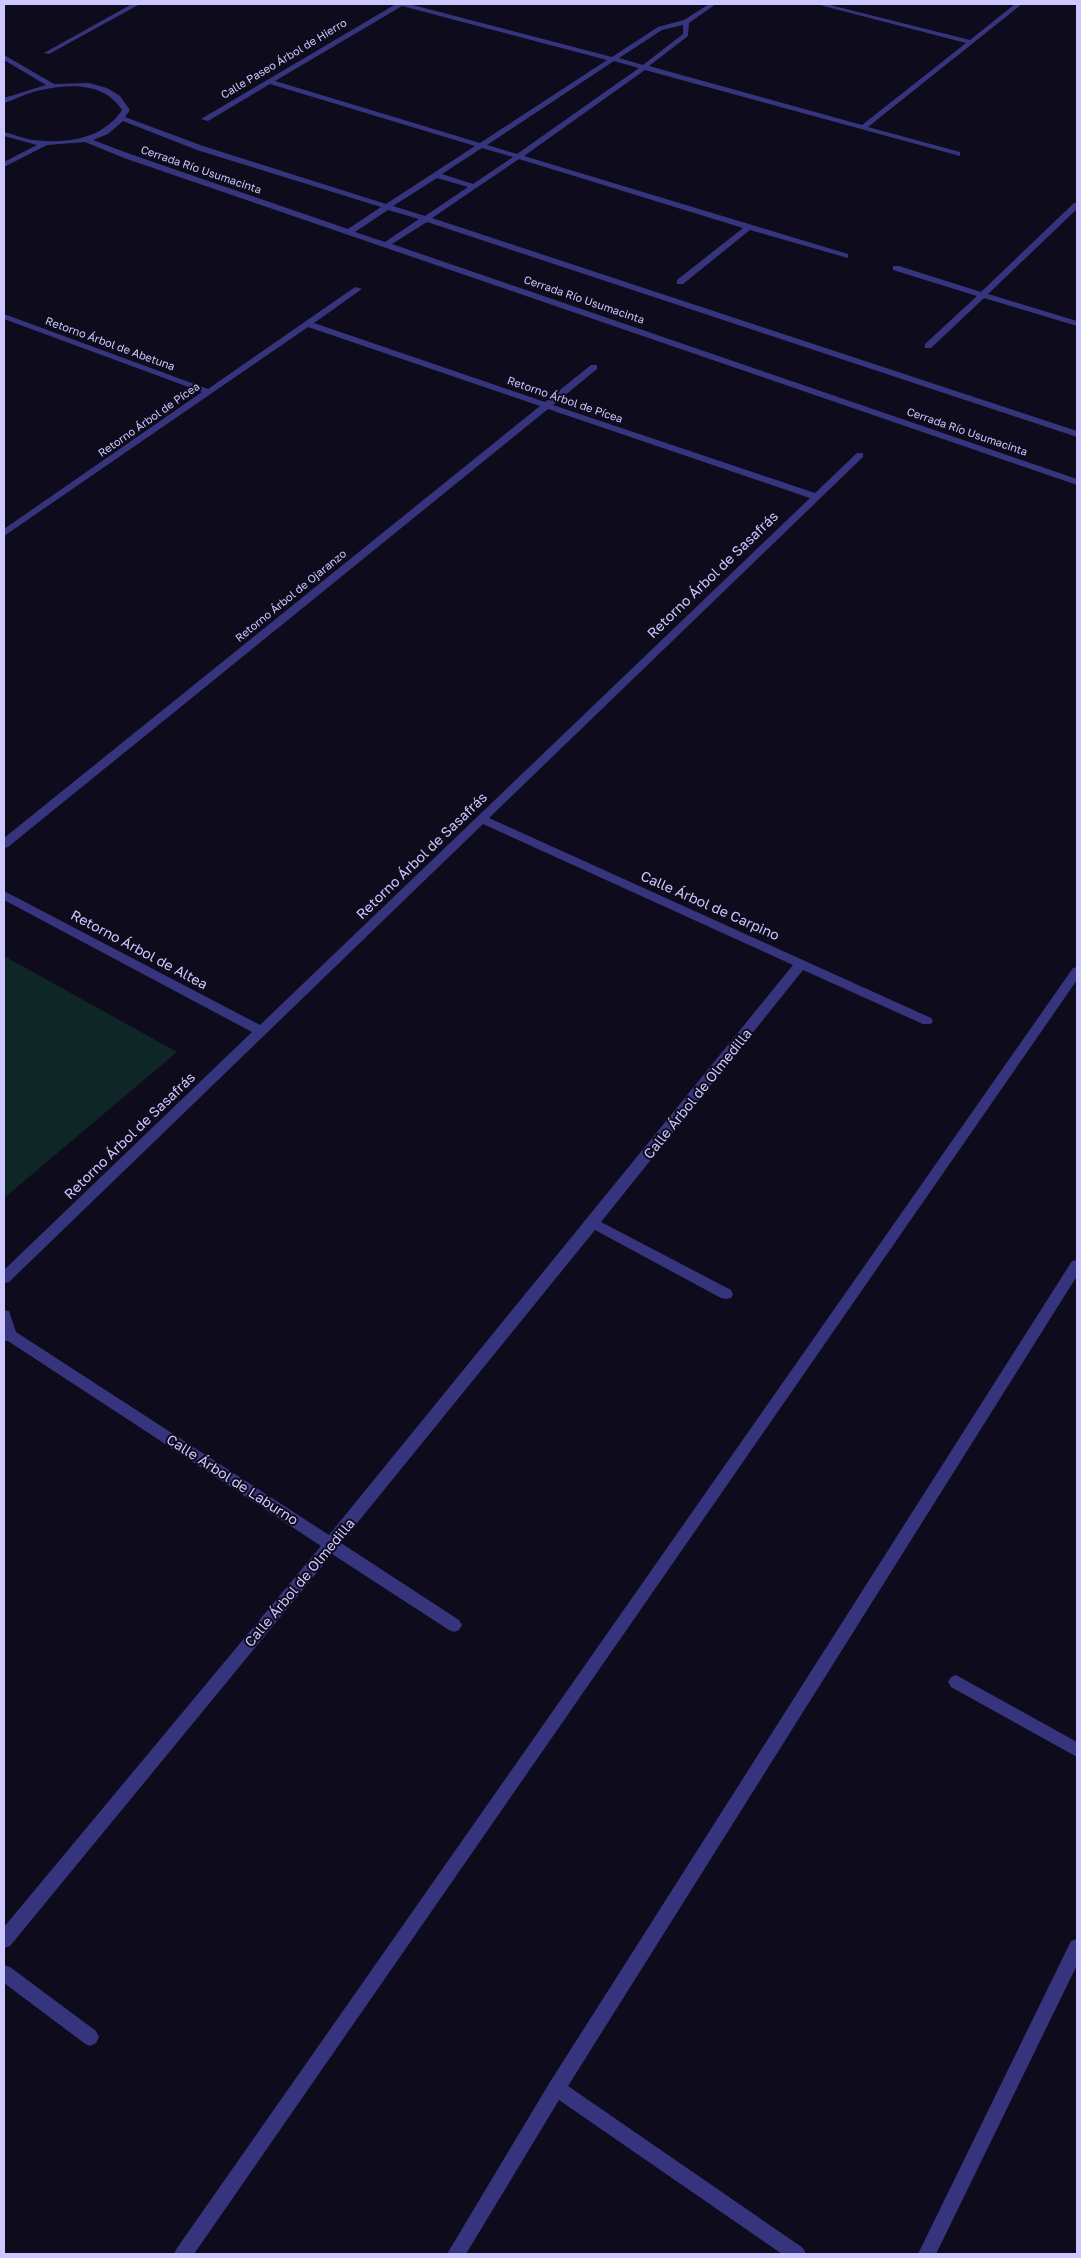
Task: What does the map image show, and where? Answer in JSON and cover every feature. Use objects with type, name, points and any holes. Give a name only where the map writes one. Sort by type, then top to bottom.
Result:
[{"type":"street","points":[[123,4],[134,5]]},
{"type":"street","points":[[401,4],[644,67],[957,154]]},
{"type":"street","name":"Calle Paseo Árbol de Hierro","points":[[205,119],[401,4]]},
{"type":"street","points":[[349,232],[660,28],[686,22],[713,4]]},
{"type":"street","points":[[818,4],[971,42]]},
{"type":"street","points":[[864,127],[1019,4]]},
{"type":"street","points":[[47,53],[134,5]]},
{"type":"street","points":[[387,244],[476,187],[644,67],[686,35],[686,22]]},
{"type":"street","points":[[4,57],[52,86]]},
{"type":"street","points":[[269,81],[517,158],[845,256]]},
{"type":"street","points":[[4,101],[34,89],[52,86],[88,86],[116,95],[123,102],[126,110],[122,118],[114,126],[102,134],[85,139],[46,144],[27,142],[4,134]]},
{"type":"street","name":"Cerrada Río Usumacinta","points":[[122,118],[200,148],[426,219],[1077,434]]},
{"type":"street","name":"Cerrada Río Usumacinta","points":[[85,139],[127,156],[1077,482]]},
{"type":"street","points":[[4,165],[46,144]]},
{"type":"street","points":[[436,174],[476,187]]},
{"type":"street","points":[[928,346],[1077,205]]},
{"type":"street","points":[[680,282],[749,228]]},
{"type":"street","points":[[896,268],[1077,324]]},
{"type":"street","name":"Retorno Árbol de Pícea","points":[[4,534],[358,289]]},
{"type":"street","name":"Retorno Árbol de Abetuna","points":[[4,316],[209,392]]},
{"type":"street","name":"Retorno Árbol de Pícea","points":[[307,324],[816,497]]},
{"type":"street","name":"Retorno Árbol de Ojaranzo","points":[[4,844],[594,367]]},
{"type":"street","name":"Retorno Árbol de Sasafrás","points":[[4,1278],[860,455]]},
{"type":"street","name":"Calle Árbol de Carpino","points":[[481,819],[927,1021]]},
{"type":"street","name":"Retorno Árbol de Altea","points":[[4,895],[261,1031]]},
{"type":"street","name":"Calle Árbol de Olmedilla","points":[[4,1940],[332,1545],[594,1224],[802,964]]},
{"type":"street","points":[[183,2254],[1077,971]]},
{"type":"street","points":[[594,1224],[726,1294]]},
{"type":"street","points":[[456,2254],[556,2088],[1077,1264]]},
{"type":"street","points":[[4,1315],[7,1335]]},
{"type":"street","name":"Calle Árbol de Laburno","points":[[7,1335],[454,1624]]},
{"type":"street","points":[[956,1682],[1077,1750]]},
{"type":"street","points":[[928,2254],[1077,1946]]},
{"type":"street","points":[[4,1974],[90,2037]]},
{"type":"street","points":[[556,2088],[797,2254]]},
{"type":"green space","points":[[4,956],[177,1052],[4,1198]]}]
